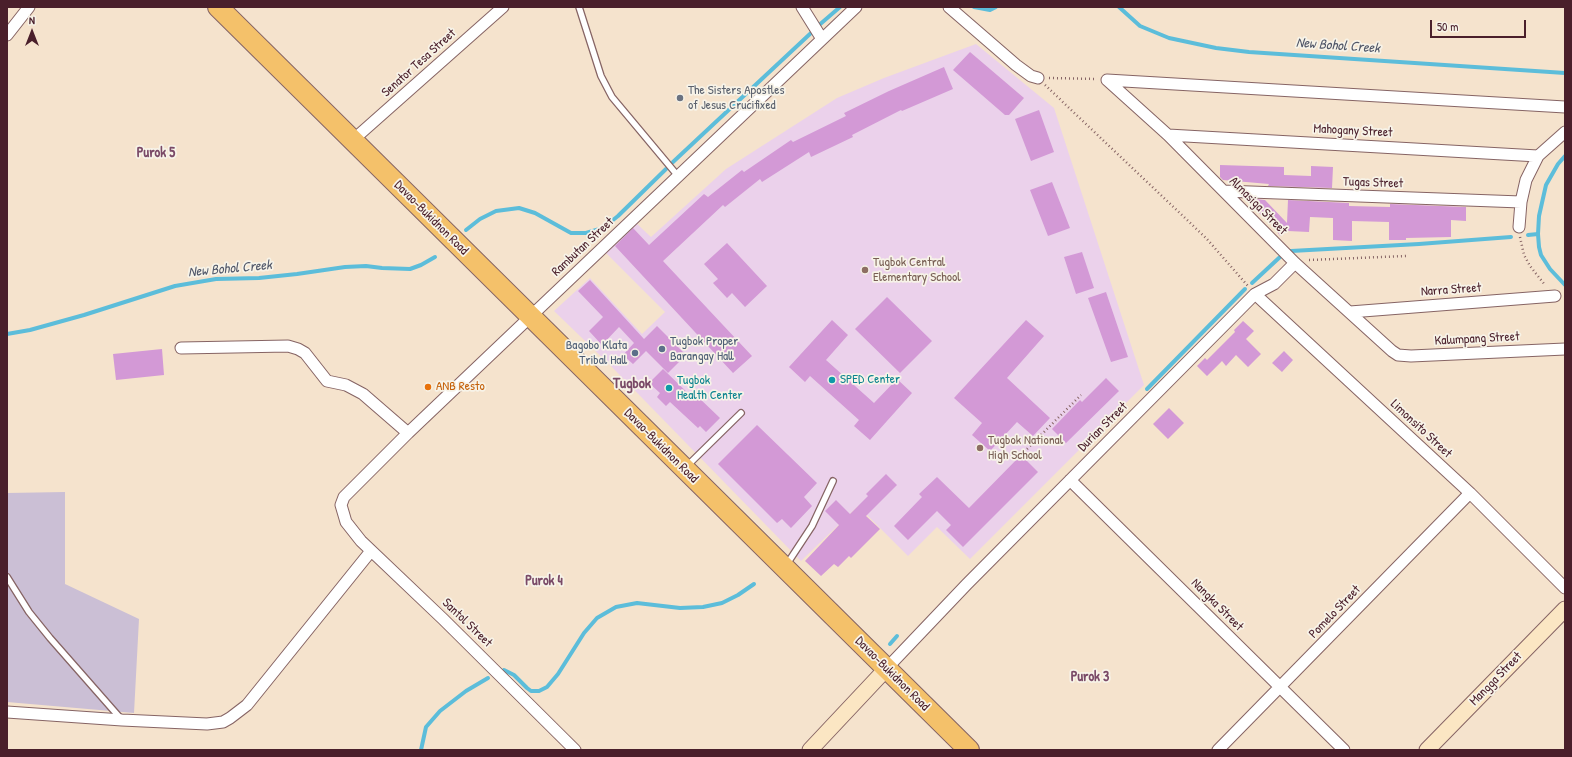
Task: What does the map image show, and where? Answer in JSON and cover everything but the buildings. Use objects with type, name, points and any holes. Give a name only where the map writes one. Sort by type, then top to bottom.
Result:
[{"type":"highway","name":"Davao-Bukidnon Road","points":[[218,7],[969,750]]},
{"type":"street","points":[[7,35],[29,7]]},
{"type":"street","name":"Senator Tesa Street","points":[[353,140],[504,7]]},
{"type":"street","points":[[802,7],[822,39]]},
{"type":"street","name":"Rambutan Street","points":[[343,514],[341,505],[347,494],[408,433],[856,7]]},
{"type":"street","points":[[949,7],[1016,66],[1031,76],[1038,78]]},
{"type":"street","points":[[1107,80],[1565,107]]},
{"type":"street","name":"Almasiga Street","points":[[1107,80],[1168,134],[1295,263],[1392,351]]},
{"type":"street","points":[[1519,227],[1521,202],[1526,180],[1538,156],[1565,132]]},
{"type":"street","name":"Mahogany Street","points":[[1168,134],[1538,156]]},
{"type":"street","name":"Tugas Street","points":[[1224,191],[1521,202]]},
{"type":"street","name":"Durian Street","points":[[887,668],[967,584],[1255,294],[1274,284],[1295,263]]},
{"type":"street","name":"Limonsito Street","points":[[1255,294],[1470,493],[1565,588]]},
{"type":"street","name":"Narra Street","points":[[1350,312],[1555,296]]},
{"type":"street","points":[[181,348],[288,346],[298,349],[305,353],[327,381],[346,385],[363,394],[408,433]]},
{"type":"street","name":"Kalumpang Street","points":[[1392,351],[1398,355],[1411,356],[1565,348]]},
{"type":"street","name":"Nangka Street","points":[[1070,480],[1344,750]]},
{"type":"street","name":"Pomelo Street","points":[[1218,750],[1470,493]]},
{"type":"street","name":"Santol Street","points":[[343,514],[352,531],[371,551],[575,750]]},
{"type":"street","points":[[7,712],[207,724],[223,722],[247,705],[371,551]]},
{"type":"street","name":"Mangga Street","points":[[1427,750],[1565,609]]},
{"type":"street","points":[[810,750],[887,668]]},
{"type":"lane","points":[[579,7],[601,76],[612,97],[678,177]]},
{"type":"lane","points":[[684,469],[741,413]]},
{"type":"lane","points":[[784,568],[812,526],[833,481]]},
{"type":"lane","points":[[7,577],[29,612],[122,720]]},
{"type":"path","points":[[1038,78],[1107,80]]},
{"type":"path","points":[[1050,90],[1206,238],[1247,285]]},
{"type":"path","points":[[1519,227],[1524,255],[1530,266],[1555,296]]},
{"type":"path","points":[[1295,263],[1315,259],[1406,256]]},
{"type":"path","points":[[1027,449],[1081,394]]},
{"type":"shaded area","name":"Tugbok Central Elementary School","points":[[976,44],[1054,108],[1144,385],[970,559],[937,527],[908,556],[858,506],[801,561],[609,364],[554,311],[590,278],[642,334],[665,312],[605,252],[636,223],[651,237],[726,169],[837,98],[884,78]]},
{"type":"shaded area","points":[[65,492],[65,584],[139,619],[134,713],[7,702],[7,493]]},
{"type":"waterway","name":"New Bohol Creek","points":[[818,26],[840,7]]},
{"type":"waterway","name":"New Bohol Creek","points":[[974,7],[990,10],[996,7]]},
{"type":"waterway","name":"New Bohol Creek","points":[[1119,7],[1140,26],[1169,38],[1216,48],[1249,52],[1565,73]]},
{"type":"waterway","name":"New Bohol Creek","points":[[673,162],[811,33]]},
{"type":"waterway","name":"New Bohol Creek","points":[[1565,156],[1558,164],[1546,185],[1539,216],[1538,234],[1541,255],[1550,269],[1565,285]]},
{"type":"waterway","name":"New Bohol Creek","points":[[466,230],[480,219],[496,211],[519,208],[535,213],[571,233],[586,233],[603,228],[618,216],[666,169]]},
{"type":"waterway","points":[[1528,235],[1538,234]]},
{"type":"waterway","points":[[1291,251],[1511,237]]},
{"type":"waterway","name":"New Bohol Creek","points":[[7,334],[30,330],[84,315],[175,286],[216,279],[259,278],[345,267],[366,266],[410,269],[435,257]]},
{"type":"waterway","points":[[1252,283],[1280,257]]},
{"type":"waterway","points":[[1147,389],[1245,289]]},
{"type":"waterway","points":[[504,670],[514,675],[531,691],[539,691],[547,687],[558,674],[584,633],[597,618],[616,607],[637,603],[680,608],[703,607],[722,603],[738,595],[754,584]]},
{"type":"waterway","points":[[890,644],[897,636]]},
{"type":"waterway","points":[[421,750],[426,727],[440,711],[466,691],[488,678]]},
{"type":"place","name":"The Sisters Apostles of Jesus Crucifixed","points":[[680,98]]},
{"type":"place","name":"Tugbok Central Elementary School","points":[[865,270]]},
{"type":"place","name":"Tugbok Proper Barangay Hall","points":[[662,349]]},
{"type":"place","name":"Bagobo Klata Tribal Hall","points":[[635,353]]},
{"type":"place","name":"SPED Center","points":[[832,380]]},
{"type":"place","name":"ANB Resto","points":[[428,387]]},
{"type":"place","name":"Tugbok Health Center","points":[[669,388]]},
{"type":"place","name":"Tugbok National High School","points":[[980,448]]},
{"type":"district","name":"Purok 5","points":[[156,153]]},
{"type":"district","name":"Tugbok","points":[[632,384]]},
{"type":"district","name":"Purok 4","points":[[544,581]]},
{"type":"district","name":"Purok 3","points":[[1090,677]]}]
